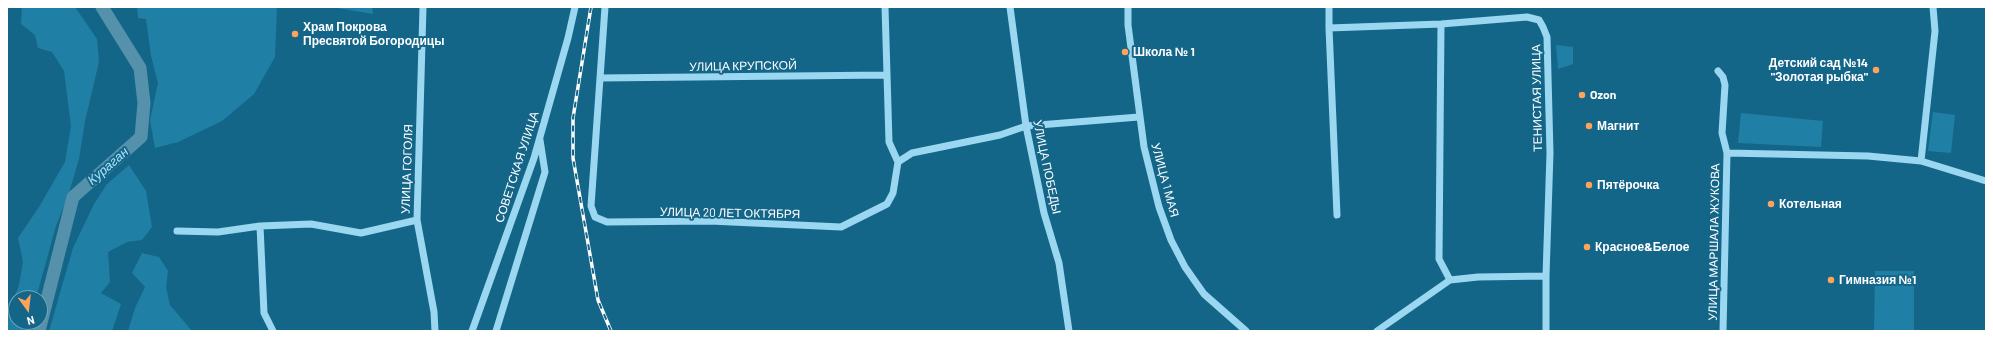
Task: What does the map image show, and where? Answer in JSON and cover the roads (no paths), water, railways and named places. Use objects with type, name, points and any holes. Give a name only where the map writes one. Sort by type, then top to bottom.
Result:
[{"type":"street","name":"УЛИЦА ГОГОЛЯ","points":[[423,7],[417,220],[434,312],[434,331]]},
{"type":"street","name":"СОВЕТСКАЯ УЛИЦА","points":[[472,331],[540,138],[568,38],[575,7]]},
{"type":"street","points":[[600,78],[605,7]]},
{"type":"street","points":[[885,7],[888,142],[898,162],[912,153],[1000,135],[1026,126],[1139,118]]},
{"type":"street","name":"УЛИЦА ПОБЕДЫ","points":[[1010,7],[1026,126],[1044,212],[1059,263],[1069,331]]},
{"type":"street","name":"УЛИЦА 1 МАЯ","points":[[1128,7],[1128,25],[1139,118],[1150,174],[1170,240],[1185,267],[1204,294],[1246,331]]},
{"type":"street","points":[[1329,7],[1337,215]]},
{"type":"street","points":[[1921,161],[1935,31],[1933,7]]},
{"type":"street","name":"ТЕНИСТАЯ УЛИЦА","points":[[1329,28],[1441,24],[1527,17],[1539,20],[1543,26],[1547,38],[1550,153],[1546,276]]},
{"type":"street","points":[[1441,24],[1439,259],[1444,272],[1450,280]]},
{"type":"street","name":"УЛИЦА МАРШАЛА ЖУКОВА","points":[[1718,71],[1723,77],[1725,85],[1722,133],[1727,153],[1723,331]]},
{"type":"street","name":"УЛИЦА КРУПСКОЙ","points":[[600,78],[886,75]]},
{"type":"street","name":"УЛИЦА 20 ЛЕТ ОКТЯБРЯ","points":[[600,78],[591,206],[595,217],[607,222],[710,221],[841,227],[887,204],[893,193],[898,162]]},
{"type":"street","points":[[496,331],[545,172],[540,138]]},
{"type":"street","name":"УЛИЦА МАРШАЛА ЖУКОВА","points":[[1727,153],[1868,156],[1921,161],[1986,181]]},
{"type":"street","points":[[177,231],[218,232],[260,226],[311,224],[361,233],[417,220]]},
{"type":"street","points":[[260,226],[264,313],[273,331]]},
{"type":"street","points":[[1377,331],[1450,280],[1478,277],[1546,276],[1546,331]]},
{"type":"waterway","name":"Кураган","points":[[39,331],[73,197],[141,137],[144,103],[140,68],[102,7]]},
{"type":"railway","points":[[591,7],[573,118],[573,158],[598,300],[611,331]]},
{"type":"place","name":"Храм Покрова Пресвятой Богородицы","points":[[295,34]]},
{"type":"place","name":"Школа № 1","points":[[1125,52]]},
{"type":"place","name":"Детский сад №14 \"Золотая рыбка\"","points":[[1876,70]]},
{"type":"place","name":"Ozon","points":[[1582,95]]},
{"type":"place","name":"Магнит","points":[[1589,126]]},
{"type":"place","name":"Пятёрочка","points":[[1589,185]]},
{"type":"place","name":"Котельная","points":[[1771,204]]},
{"type":"place","name":"Красное&Белое","points":[[1587,247]]},
{"type":"place","name":"Гимназия №1","points":[[1831,280]]}]
